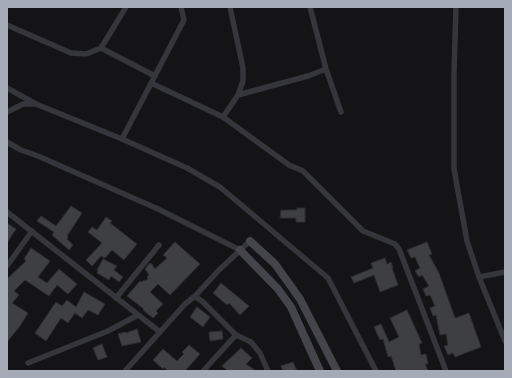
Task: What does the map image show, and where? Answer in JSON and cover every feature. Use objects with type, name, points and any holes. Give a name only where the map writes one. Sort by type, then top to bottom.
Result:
[{"type":"street","points":[[7,24],[71,53],[86,54],[100,48],[126,7]]},
{"type":"street","points":[[122,139],[184,20],[181,7]]},
{"type":"street","points":[[223,117],[238,95],[243,81],[243,68],[230,7]]},
{"type":"street","points":[[310,7],[326,69],[341,112]]},
{"type":"street","points":[[456,7],[454,169],[467,241],[479,277],[505,341]]},
{"type":"street","points":[[100,48],[155,76]]},
{"type":"street","points":[[238,95],[308,76],[326,69]]},
{"type":"street","points":[[151,83],[223,117],[289,165],[303,171],[363,231],[395,244],[399,250],[446,371]]},
{"type":"street","points":[[7,88],[36,104],[188,168],[220,187],[328,278],[376,371]]},
{"type":"street","points":[[7,112],[23,104],[36,104]]},
{"type":"street","points":[[7,142],[21,150],[38,156],[158,209],[240,250],[270,280],[291,307],[320,371]]},
{"type":"street","points":[[7,212],[160,332]]},
{"type":"street","points":[[7,266],[32,231]]},
{"type":"street","points":[[125,371],[185,304],[195,296],[219,270],[250,241],[275,264],[300,299],[337,371]]},
{"type":"street","points":[[116,298],[159,245]]},
{"type":"street","points":[[479,277],[505,272]]},
{"type":"street","points":[[195,296],[236,335],[251,342],[260,353],[268,371]]},
{"type":"street","points":[[28,363],[108,331],[138,315]]},
{"type":"street","points":[[203,371],[236,335]]},
{"type":"building","points":[[71,206],[82,213],[67,236],[67,239],[73,245],[69,250],[52,235],[54,232],[37,221],[41,216],[56,226]]},
{"type":"building","points":[[297,208],[305,208],[305,222],[296,222],[296,218],[280,218],[281,210],[297,210]]},
{"type":"building","points":[[106,217],[112,221],[110,223],[137,244],[124,260],[112,250],[105,258],[101,256],[92,266],[86,260],[102,243],[88,232],[92,227],[97,230]]},
{"type":"building","points":[[7,223],[16,229],[7,243]]},
{"type":"building","points":[[175,242],[200,264],[170,295],[158,284],[150,292],[163,304],[156,311],[158,313],[153,318],[127,296],[140,281],[146,281],[149,275],[145,269],[149,264],[151,263],[155,269],[167,258],[163,255]]},
{"type":"building","points":[[427,242],[432,254],[429,255],[439,273],[455,318],[469,313],[481,347],[455,357],[453,353],[448,355],[444,346],[448,345],[446,334],[440,335],[436,315],[433,316],[430,308],[435,306],[430,295],[426,296],[423,289],[429,286],[422,275],[419,277],[415,271],[420,268],[415,257],[411,258],[407,250]]},
{"type":"building","points":[[31,248],[50,261],[38,277],[47,283],[59,269],[77,284],[68,294],[57,285],[49,296],[25,280],[14,291],[19,295],[12,303],[28,313],[7,342],[7,279],[26,261],[24,259]]},
{"type":"building","points":[[385,258],[387,264],[391,262],[398,285],[380,292],[374,275],[354,283],[351,277],[373,268],[371,263]]},
{"type":"building","points":[[103,259],[117,266],[114,270],[123,277],[119,282],[111,276],[109,280],[97,273]]},
{"type":"building","points":[[221,283],[249,306],[240,315],[229,303],[227,305],[213,293]]},
{"type":"building","points":[[84,292],[105,304],[98,315],[88,310],[82,318],[75,313],[68,323],[61,318],[46,341],[35,333],[56,302],[62,306],[67,300],[76,307]]},
{"type":"building","points":[[197,307],[210,317],[203,327],[190,317]]},
{"type":"building","points":[[407,310],[422,343],[419,344],[421,355],[426,354],[428,364],[425,364],[428,371],[396,371],[391,356],[388,357],[383,339],[380,340],[374,327],[381,324],[389,342],[399,337],[390,318]]},
{"type":"building","points":[[137,329],[141,342],[122,346],[118,334]]},
{"type":"building","points":[[222,331],[223,339],[210,341],[209,332]]},
{"type":"building","points":[[102,344],[107,357],[98,360],[93,348]]},
{"type":"building","points":[[189,345],[200,354],[185,371],[168,371],[164,367],[163,369],[153,360],[163,349],[177,361],[184,354],[182,352]]},
{"type":"building","points":[[241,348],[252,358],[246,364],[256,371],[228,371],[222,366]]},
{"type":"building","points":[[293,362],[297,371],[283,371],[281,366]]}]
